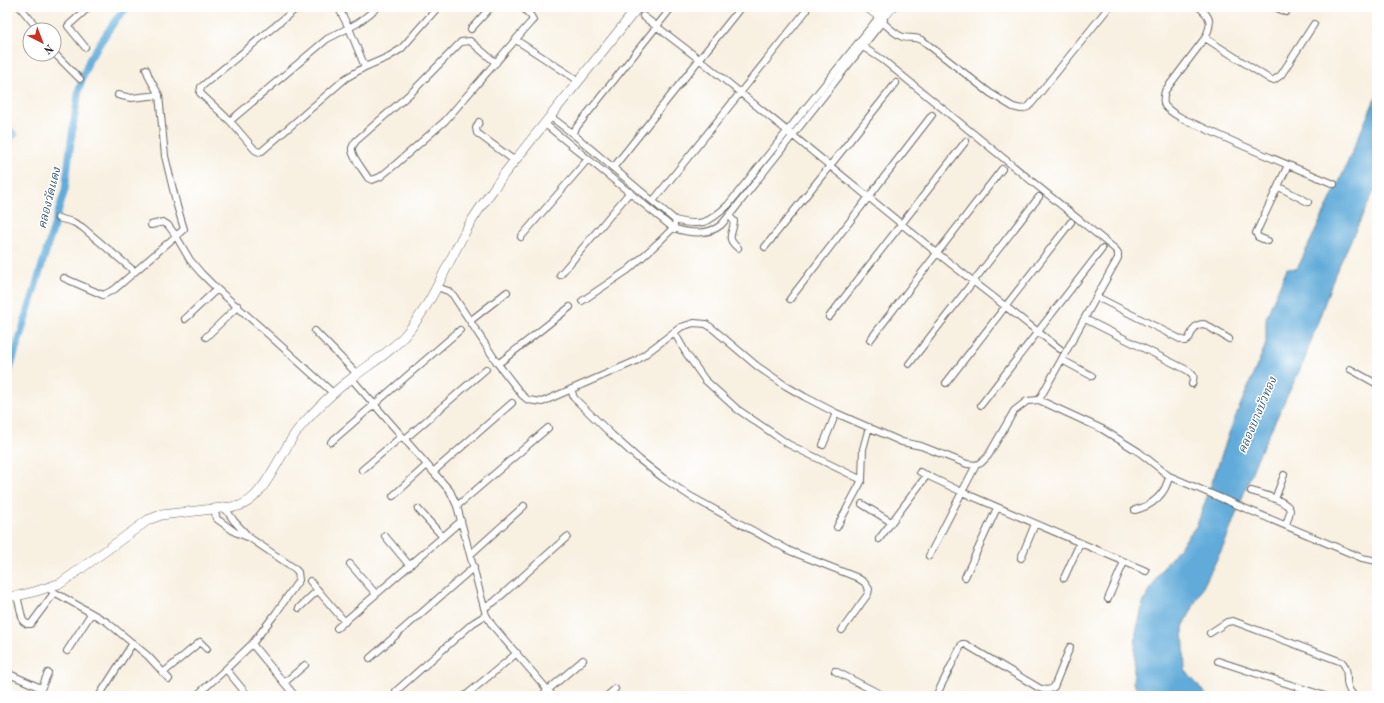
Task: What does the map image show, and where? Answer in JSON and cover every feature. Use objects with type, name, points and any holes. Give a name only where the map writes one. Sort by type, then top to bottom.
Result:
[{"type":"street","points":[[20,7],[32,22]]},
{"type":"street","points":[[85,47],[68,26],[89,7]]},
{"type":"street","points":[[298,7],[200,90],[200,93],[230,121],[255,150],[259,152],[346,78],[401,49],[438,7]]},
{"type":"street","points":[[338,7],[349,28],[365,67]]},
{"type":"street","points":[[230,121],[327,39],[358,23],[378,7]]},
{"type":"street","points":[[471,29],[491,7]]},
{"type":"street","points":[[496,63],[470,41],[461,42],[413,91],[352,146],[353,154],[368,178],[372,180],[380,177],[445,121],[496,63],[533,20],[522,7]]},
{"type":"street","points":[[17,596],[23,621],[27,624],[31,624],[51,591],[148,520],[161,515],[214,510],[245,504],[256,496],[300,427],[333,393],[388,351],[405,335],[417,320],[437,287],[466,230],[489,195],[638,7]]},
{"type":"street","points":[[572,133],[672,7]]},
{"type":"street","points":[[613,168],[741,7]]},
{"type":"street","points":[[867,7],[884,16],[904,37],[915,37],[922,40],[990,93],[1014,107],[1021,109],[1028,107],[1031,104],[1109,7]]},
{"type":"street","points":[[1199,7],[1207,14],[1210,21],[1210,29],[1205,38],[1165,91],[1163,100],[1165,105],[1177,115],[1233,142],[1334,184]]},
{"type":"street","points":[[1275,7],[1286,12]]},
{"type":"street","points":[[653,201],[806,11]]},
{"type":"street","points":[[643,16],[937,253],[1060,349]]},
{"type":"street","points":[[548,120],[572,133],[675,220],[689,224],[702,223],[716,217],[728,205],[854,46],[884,16]]},
{"type":"street","points":[[548,120],[588,159],[673,228],[684,232],[704,232],[720,225],[729,216],[863,47],[884,16]]},
{"type":"street","points":[[1205,38],[1271,80],[1274,80],[1281,75],[1314,24]]},
{"type":"street","points":[[516,40],[579,81]]},
{"type":"street","points":[[859,42],[863,47],[883,60],[1118,253],[1118,258],[1039,400]]},
{"type":"street","points":[[62,61],[80,79]]},
{"type":"street","points":[[64,278],[103,295],[115,288],[184,229],[165,156],[159,95],[146,69]]},
{"type":"street","points":[[765,247],[896,83]]},
{"type":"street","points":[[118,96],[130,98],[159,95]]},
{"type":"street","points":[[790,299],[932,115]]},
{"type":"street","points":[[479,122],[476,128],[477,133],[515,161]]},
{"type":"street","points":[[829,317],[966,141]]},
{"type":"street","points":[[521,237],[588,159]]},
{"type":"street","points":[[1268,241],[1258,237],[1256,233],[1288,165]]},
{"type":"street","points":[[870,340],[1002,169]]},
{"type":"street","points":[[1278,186],[1308,202]]},
{"type":"street","points":[[560,275],[630,192]]},
{"type":"street","points":[[909,364],[1039,196]]},
{"type":"street","points":[[729,216],[734,221],[730,238],[731,242],[738,248]]},
{"type":"street","points":[[58,218],[82,227],[134,271]]},
{"type":"street","points":[[582,301],[628,270],[673,228],[675,220]]},
{"type":"street","points":[[946,383],[1071,222]]},
{"type":"street","points":[[151,225],[165,223],[176,236],[190,260],[217,289],[238,306],[333,393]]},
{"type":"street","points":[[981,405],[1102,249]]},
{"type":"street","points":[[437,287],[451,293],[498,364],[522,395],[528,400],[542,402],[636,361],[681,327],[694,323],[706,324],[757,366],[786,386],[836,413],[902,442],[921,446],[967,464],[976,465],[981,463],[988,456],[1014,411],[1027,401],[1039,400],[1102,429],[1139,452],[1169,476],[1362,558],[1377,559]]},
{"type":"street","points":[[185,319],[217,289]]},
{"type":"street","points":[[470,321],[507,292]]},
{"type":"street","points":[[1097,297],[1184,341],[1188,340],[1195,326],[1199,324],[1204,324],[1229,339]]},
{"type":"street","points":[[206,337],[238,306]]},
{"type":"street","points":[[498,364],[570,308]]},
{"type":"street","points":[[1085,318],[1187,370],[1194,375],[1192,384]]},
{"type":"street","points":[[331,442],[460,330]]},
{"type":"street","points":[[316,331],[354,376],[374,404],[450,491],[457,506],[471,554],[486,615],[492,625],[553,696]]},
{"type":"street","points":[[674,332],[686,353],[705,380],[737,409],[788,444],[862,480]]},
{"type":"street","points":[[1062,360],[1092,376]]},
{"type":"street","points":[[362,470],[486,369]]},
{"type":"street","points":[[1350,369],[1377,384]]},
{"type":"street","points":[[571,389],[574,398],[612,435],[662,478],[690,496],[790,551],[856,577],[864,582],[869,590],[868,594],[842,630]]},
{"type":"street","points":[[433,472],[512,403]]},
{"type":"street","points":[[823,445],[836,413]]},
{"type":"street","points":[[837,526],[862,480],[863,449],[869,427]]},
{"type":"street","points":[[457,506],[548,428]]},
{"type":"street","points":[[393,496],[427,465]]},
{"type":"street","points":[[929,556],[976,465]]},
{"type":"street","points":[[920,472],[997,508],[1146,571]]},
{"type":"street","points":[[879,539],[927,475]]},
{"type":"street","points":[[1275,499],[1284,475]]},
{"type":"street","points":[[1135,510],[1146,507],[1162,493],[1168,482],[1169,476]]},
{"type":"street","points":[[1251,490],[1275,499],[1288,508],[1290,512],[1286,525]]},
{"type":"street","points":[[862,504],[891,522]]},
{"type":"street","points":[[471,554],[524,506]]},
{"type":"street","points":[[196,696],[252,644],[276,613],[298,580],[298,572],[294,568],[250,538],[234,521],[225,508]]},
{"type":"street","points":[[965,577],[997,508]]},
{"type":"street","points":[[418,509],[443,537]]},
{"type":"street","points":[[214,510],[217,518],[235,532],[250,538]]},
{"type":"street","points":[[337,628],[461,521]]},
{"type":"street","points":[[1021,558],[1035,524]]},
{"type":"street","points":[[384,536],[410,566]]},
{"type":"street","points":[[484,608],[494,602],[567,537]]},
{"type":"street","points":[[1064,578],[1080,543]]},
{"type":"street","points":[[1108,599],[1124,562]]},
{"type":"street","points":[[350,564],[376,594]]},
{"type":"street","points":[[370,658],[474,566]]},
{"type":"street","points":[[310,581],[345,622]]},
{"type":"street","points":[[299,608],[318,590]]},
{"type":"street","points":[[7,596],[51,591],[107,622],[133,643],[169,679]]},
{"type":"street","points":[[67,651],[91,614]]},
{"type":"street","points":[[396,691],[474,623],[486,615]]},
{"type":"street","points":[[1210,633],[1220,625],[1232,621],[1342,662],[1347,672],[1347,688],[1354,696]]},
{"type":"street","points":[[163,673],[200,642],[207,649]]},
{"type":"street","points":[[101,696],[133,643]]},
{"type":"street","points":[[252,644],[295,696]]},
{"type":"street","points":[[936,696],[962,644],[965,644],[1039,688],[1045,690],[1051,690],[1054,687],[1070,647]]},
{"type":"street","points":[[466,696],[517,653]]},
{"type":"street","points":[[542,696],[583,660]]},
{"type":"street","points":[[1218,661],[1325,696]]},
{"type":"street","points":[[284,683],[305,665]]},
{"type":"street","points":[[226,669],[248,696]]},
{"type":"street","points":[[835,671],[884,696]]},
{"type":"street","points":[[7,673],[41,688]]},
{"type":"street","points":[[38,696],[48,673]]},
{"type":"street","points":[[607,696],[615,689]]},
{"type":"shaded area","points":[[7,121],[19,135],[7,145]]},
{"type":"water","name":"คลองบางบัวทอง","points":[[1377,94],[1377,185],[1335,274],[1304,361],[1257,459],[1225,543],[1183,627],[1185,670],[1207,696],[1141,696],[1133,683],[1136,633],[1143,603],[1160,572],[1197,525],[1232,425],[1266,344],[1266,318],[1287,268],[1297,269],[1340,180]]},
{"type":"waterway","name":"คลองวัดแดง","points":[[7,379],[65,190],[79,89],[89,60],[116,19],[128,7]]}]
